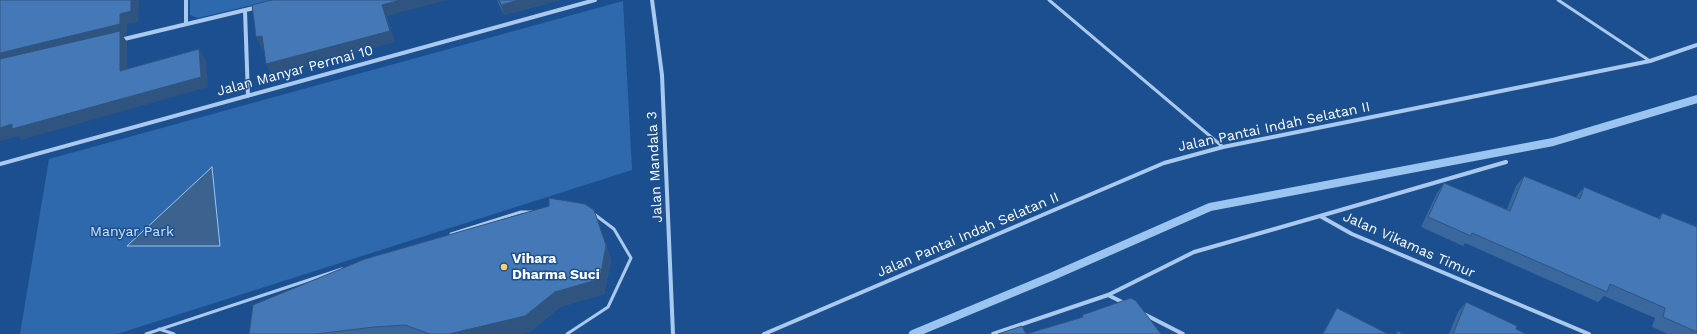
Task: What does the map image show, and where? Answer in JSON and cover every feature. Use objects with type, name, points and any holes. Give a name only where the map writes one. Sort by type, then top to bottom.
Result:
[{"type":"street","points":[[186,0],[186,24]]},
{"type":"street","name":"Jalan Manyar Permai 10","points":[[0,164],[595,0]]},
{"type":"street","name":"Jalan Mandala 3","points":[[652,0],[662,76],[673,334]]},
{"type":"street","points":[[116,41],[266,5]]},
{"type":"street","points":[[245,11],[248,96]]},
{"type":"street","name":"Jalan Pantai Indah Selatan II","points":[[764,334],[1164,163],[1223,147],[1650,61],[1697,45]]},
{"type":"street","points":[[993,334],[1108,295],[1194,252],[1506,162]]},
{"type":"street","name":"Jalan Vikamas Timur","points":[[1320,216],[1352,234],[1589,334]]},
{"type":"street","points":[[1108,295],[1129,306]]},
{"type":"street","points":[[1136,309],[1183,334]]},
{"type":"lane","points":[[1049,0],[1223,147]]},
{"type":"lane","points":[[1558,0],[1650,61]]},
{"type":"lane","points":[[446,236],[520,212],[535,212]]},
{"type":"lane","points":[[567,334],[608,307],[631,258],[614,229],[592,213]]},
{"type":"lane","points":[[146,334],[349,266]]},
{"type":"lane","points":[[159,329],[174,334]]},
{"type":"green space","points":[[190,0],[273,0],[198,18],[190,15]]},
{"type":"green space","name":"Manyar Park","points":[[623,1],[632,170],[117,334],[20,334],[49,159]]},
{"type":"shaded area","points":[[212,167],[220,246],[127,246]]},
{"type":"building","points":[[0,0],[131,0],[131,11],[120,14],[120,24],[0,53]]},
{"type":"building","points":[[272,0],[401,0],[382,5],[390,31],[266,64],[262,36],[256,37],[252,5]]},
{"type":"building","points":[[499,0],[519,0],[501,5]]},
{"type":"building","points":[[120,31],[120,71],[199,49],[201,77],[12,129],[12,124],[0,128],[0,59]]},
{"type":"building","points":[[1524,176],[1580,199],[1584,187],[1660,219],[1662,213],[1697,227],[1697,332],[1663,317],[1665,308],[1610,284],[1607,292],[1472,233],[1471,236],[1428,217],[1444,183],[1510,211]]},
{"type":"building","name":"Vihara Dharma Suci","points":[[549,198],[585,204],[594,210],[606,245],[600,279],[555,292],[525,316],[449,334],[430,334],[405,325],[316,334],[249,334],[253,305],[365,259],[549,206]]},
{"type":"building","points":[[1131,298],[1136,301],[1161,334],[1026,334],[1083,317],[1082,315]]},
{"type":"building","points":[[1466,302],[1517,326],[1516,329],[1526,334],[1453,334]]},
{"type":"building","points":[[1337,308],[1388,334],[1323,334]]},
{"type":"building","points":[[1022,326],[1026,334],[998,334]]},
{"type":"building","points":[[1398,331],[1403,334],[1396,334]]},
{"type":"waterway","points":[[913,334],[1053,276],[1210,207],[1553,142],[1697,99]]},
{"type":"place","name":"Vihara Dharma Suci","points":[[504,267]]}]
